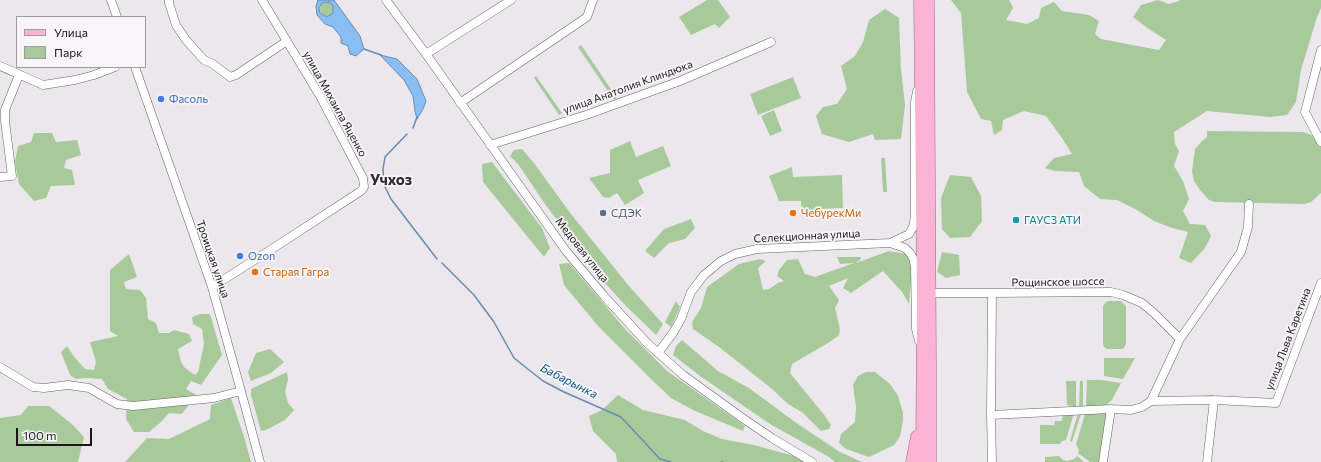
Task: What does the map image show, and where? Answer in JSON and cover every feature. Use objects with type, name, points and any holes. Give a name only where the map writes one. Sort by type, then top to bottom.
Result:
[{"type":"main road","points":[[919,0],[922,350],[921,462]]},
{"type":"main road","points":[[929,0],[931,462]]},
{"type":"main road","points":[[911,462],[918,426],[918,396],[922,350]]},
{"type":"main road","points":[[931,361],[935,405],[935,462]]},
{"type":"street","points":[[111,0],[117,16]]},
{"type":"street","points":[[169,0],[176,25],[186,40],[204,60],[214,64],[230,77],[236,75],[287,41]]},
{"type":"street","name":"улица Михаила Яценко","points":[[212,287],[361,191],[364,187],[363,178],[320,96],[262,0]]},
{"type":"street","name":"Медовая улица","points":[[386,0],[566,251],[604,296],[658,353],[701,389],[741,418],[812,462]]},
{"type":"street","points":[[426,54],[511,0]]},
{"type":"street","points":[[460,103],[587,17],[592,0]]},
{"type":"street","name":"улица Анатолия Клиндюка","points":[[490,145],[586,115],[680,81],[771,42]]},
{"type":"street","points":[[1321,50],[1305,112],[1321,142]]},
{"type":"street","points":[[0,66],[43,85],[75,80],[112,68]]},
{"type":"street","name":"Троицкая улица","points":[[135,68],[212,287],[260,462]]},
{"type":"street","points":[[0,177],[12,176],[5,110],[19,75]]},
{"type":"street","points":[[890,243],[909,234],[913,227],[915,102],[920,76]]},
{"type":"street","points":[[991,415],[1111,409],[1131,410],[1142,407],[1150,401],[1180,339],[1241,252],[1248,227],[1248,204]]},
{"type":"street","points":[[890,243],[905,248],[913,258],[915,266],[916,329],[922,350]]},
{"type":"street","name":"Селекционная улица","points":[[658,353],[673,333],[681,319],[691,292],[704,275],[721,261],[735,254],[757,250],[890,243]]},
{"type":"street","name":"улица Льва Каретина","points":[[1214,400],[1276,403],[1321,283]]},
{"type":"street","name":"Рощинское шоссе","points":[[931,293],[1111,292],[1142,303],[1156,314],[1180,339]]},
{"type":"street","points":[[992,293],[992,462]]},
{"type":"street","points":[[0,367],[33,387],[44,388],[68,385],[89,388],[117,404],[133,406],[214,398],[241,391]]},
{"type":"street","points":[[1150,401],[1214,400],[1206,462]]},
{"type":"street","points":[[1103,462],[1111,409]]},
{"type":"green space","points":[[707,0],[718,0],[730,17],[719,28],[715,24],[691,35],[679,17]]},
{"type":"green space","points":[[951,0],[1009,0],[1013,8],[1006,20],[1027,24],[1039,18],[1041,8],[1054,2],[1062,11],[1089,15],[1099,21],[1095,34],[1101,39],[1159,50],[1166,40],[1133,17],[1141,5],[1158,0],[1169,4],[1180,0],[1321,0],[1321,8],[1301,70],[1296,102],[1287,115],[1270,117],[1207,111],[1174,132],[1175,144],[1179,151],[1174,166],[1183,181],[1189,199],[1183,211],[1190,224],[1205,225],[1211,236],[1205,248],[1191,263],[1179,258],[1188,232],[1154,221],[1117,200],[1100,199],[1084,186],[1079,172],[1055,171],[1045,168],[1054,158],[1072,154],[1046,116],[1024,111],[1003,120],[1002,130],[994,135],[991,121],[981,119],[967,92],[961,13]]},
{"type":"green space","points":[[324,2],[330,2],[334,6],[334,12],[330,16],[324,16],[320,12],[320,6]]},
{"type":"green space","points":[[885,9],[899,18],[901,69],[905,105],[901,139],[875,140],[873,134],[849,142],[822,134],[816,116],[823,107],[837,104],[847,89],[841,66],[855,56],[863,42],[869,20]]},
{"type":"green space","points":[[581,45],[617,98],[614,100],[578,47]]},
{"type":"green space","points":[[536,76],[562,113],[559,115],[534,78]]},
{"type":"green space","points":[[793,77],[801,98],[758,115],[750,94]]},
{"type":"green space","points":[[774,110],[782,131],[770,136],[761,116]]},
{"type":"green space","points":[[1207,131],[1303,132],[1311,135],[1321,144],[1321,193],[1311,202],[1304,204],[1215,202],[1209,200],[1194,181],[1192,171],[1195,149],[1207,137]]},
{"type":"green space","points":[[34,133],[52,133],[56,142],[77,140],[81,155],[66,160],[64,168],[72,170],[75,185],[51,186],[46,198],[34,201],[19,184],[15,162],[18,146],[31,142]]},
{"type":"green space","points":[[630,141],[636,157],[663,146],[671,166],[638,180],[644,193],[625,205],[617,193],[609,198],[603,197],[589,178],[610,173],[610,150]]},
{"type":"green space","points":[[522,149],[571,214],[629,286],[663,324],[656,335],[605,283],[545,204],[518,164],[510,156],[514,150]]},
{"type":"green space","points":[[881,158],[885,158],[887,192],[883,192]]},
{"type":"green space","points":[[492,162],[542,228],[550,248],[544,257],[483,182],[482,164]]},
{"type":"green space","points":[[792,167],[793,177],[842,175],[843,208],[819,209],[819,214],[802,215],[801,201],[779,201],[769,176]]},
{"type":"green space","points":[[950,175],[971,177],[981,196],[982,221],[970,237],[950,238],[942,229],[941,198]]},
{"type":"green space","points":[[691,219],[695,228],[685,239],[669,243],[654,258],[645,251],[664,229]]},
{"type":"green space","points":[[889,251],[906,254],[910,261],[912,270],[909,304],[902,292],[883,271],[851,293],[843,288],[848,278],[829,286],[839,300],[835,308],[840,329],[839,335],[792,364],[790,373],[825,416],[831,425],[829,429],[821,431],[803,413],[788,404],[772,389],[719,347],[693,329],[692,322],[701,308],[707,287],[739,264],[760,259],[766,261],[758,268],[763,290],[769,289],[784,281],[777,276],[779,270],[787,260],[798,259],[805,274],[815,277],[854,263],[840,264],[837,257],[861,257],[861,259],[856,263]]},
{"type":"green space","points":[[942,252],[959,255],[960,275],[946,278],[937,272]]},
{"type":"green space","points":[[129,254],[137,277],[124,282],[126,289],[140,290],[146,298],[148,319],[156,323],[159,333],[169,333],[174,330],[189,334],[192,341],[178,349],[181,362],[185,368],[195,375],[198,372],[204,344],[202,329],[193,324],[192,317],[200,314],[210,314],[222,355],[201,385],[191,381],[186,389],[196,395],[182,414],[169,413],[149,432],[134,432],[126,419],[127,399],[108,389],[102,379],[76,379],[70,375],[61,352],[67,346],[85,369],[94,370],[96,362],[90,342],[118,336],[110,331],[110,270]]},
{"type":"green space","points":[[569,263],[626,330],[667,371],[745,426],[743,431],[695,411],[671,398],[655,383],[598,326],[564,285],[559,264]]},
{"type":"green space","points":[[676,301],[680,307],[671,327],[665,322]]},
{"type":"green space","points":[[1108,301],[1121,301],[1126,306],[1126,344],[1124,348],[1121,349],[1107,349],[1103,344],[1103,306]]},
{"type":"green space","points":[[682,340],[718,371],[749,388],[795,422],[840,452],[862,462],[835,462],[829,457],[770,424],[700,376],[673,355],[676,346]]},
{"type":"green space","points":[[270,349],[284,362],[271,373],[251,381],[248,372],[256,353]]},
{"type":"green space","points":[[1104,358],[1135,358],[1123,379],[1104,376]]},
{"type":"green space","points":[[287,372],[288,380],[285,391],[288,403],[294,410],[285,420],[261,431],[251,395],[251,389]]},
{"type":"green space","points":[[866,372],[875,372],[890,384],[898,396],[903,413],[900,436],[894,445],[869,457],[846,449],[839,443],[841,434],[855,422],[856,407],[853,385],[858,376]]},
{"type":"green space","points":[[1087,380],[1101,380],[1121,383],[1112,400],[1105,406],[1086,406]]},
{"type":"green space","points":[[1066,381],[1076,381],[1076,407],[1067,405]]},
{"type":"green space","points":[[1080,381],[1083,381],[1083,407],[1079,407]]},
{"type":"green space","points":[[618,395],[643,410],[685,420],[703,431],[722,439],[754,445],[794,456],[809,462],[617,462],[616,454],[593,431],[589,416],[602,410]]},
{"type":"green space","points":[[231,398],[251,462],[125,462],[147,438],[169,439],[210,419],[211,405]]},
{"type":"green space","points":[[28,406],[49,406],[73,425],[84,437],[78,462],[0,462],[0,418],[21,415]]},
{"type":"green space","points":[[1063,413],[1074,413],[1066,440],[1062,441],[1060,444],[1040,444],[1040,425],[1054,425],[1055,421],[1062,421]]},
{"type":"green space","points":[[1078,413],[1081,414],[1072,442],[1070,441]]},
{"type":"green space","points":[[1085,414],[1106,414],[1099,462],[1090,462],[1078,453],[1079,450],[1076,444]]},
{"type":"green space","points":[[1059,456],[1063,460],[1067,461],[1074,459],[1077,456],[1084,462],[1045,462],[1045,457]]},
{"type":"water","points":[[318,0],[334,0],[360,36],[364,49],[356,56],[350,54],[348,46],[341,43],[341,37],[333,27],[325,24],[317,15],[316,6]],"holes":[[[329,2],[333,6],[333,13],[327,17],[320,13],[319,8],[322,3]]]},
{"type":"water","points":[[380,55],[397,59],[417,79],[426,101],[417,119],[413,96],[404,80]]},
{"type":"waterway","name":"Бабарынка","points":[[364,49],[381,55]]},
{"type":"waterway","name":"Бабарынка","points":[[413,128],[417,117]]},
{"type":"waterway","name":"Бабарынка","points":[[407,134],[385,157],[383,169],[384,185],[391,199],[437,259]]},
{"type":"waterway","name":"Бабарынка","points":[[442,263],[474,295],[494,322],[514,358],[543,381],[621,417],[660,459],[671,462]]},
{"type":"place","name":"Фасоль","points":[[161,99]]},
{"type":"place","name":"СДЭК","points":[[603,213]]},
{"type":"place","name":"ЧебурекМи","points":[[793,213]]},
{"type":"place","name":"ГАУСЗ АТИ","points":[[1016,220]]},
{"type":"place","name":"Ozon","points":[[240,256]]},
{"type":"place","name":"Старая Гагра","points":[[255,272]]},
{"type":"district","name":"Учхоз","points":[[391,180]]}]
